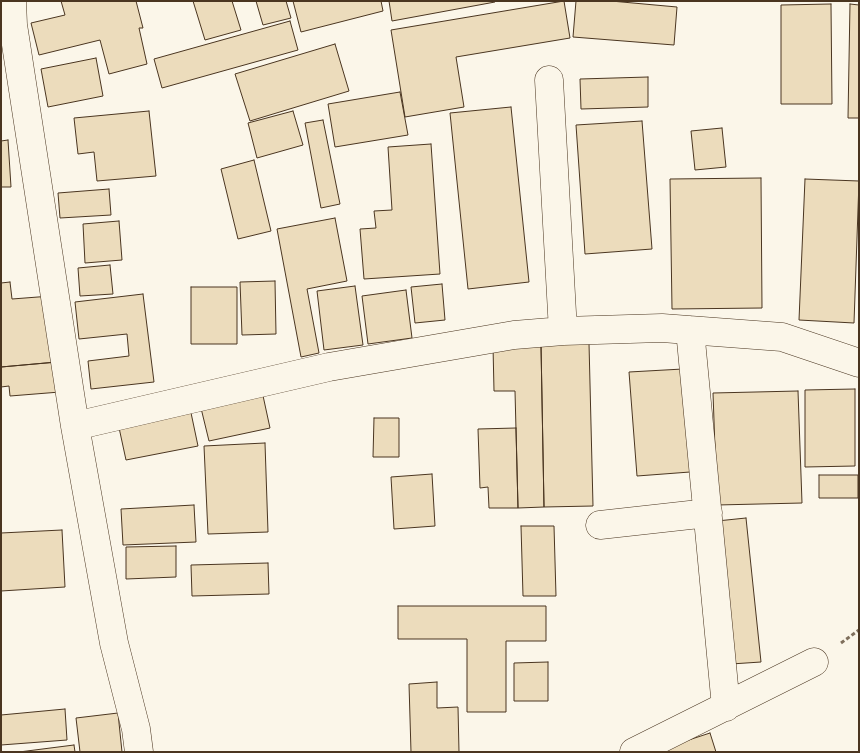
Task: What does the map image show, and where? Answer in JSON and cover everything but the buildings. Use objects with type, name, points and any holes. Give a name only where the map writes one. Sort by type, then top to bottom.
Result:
[{"type":"street","points":[[9,17],[75,426],[114,643],[136,729],[139,752]]},
{"type":"street","points":[[549,80],[563,331]]},
{"type":"street","points":[[75,426],[330,367],[514,335],[563,331],[690,330],[782,337],[859,362]]},
{"type":"street","points":[[690,330],[726,707]]},
{"type":"street","points":[[600,525],[708,513]]},
{"type":"street","points":[[634,752],[814,662]]}]
